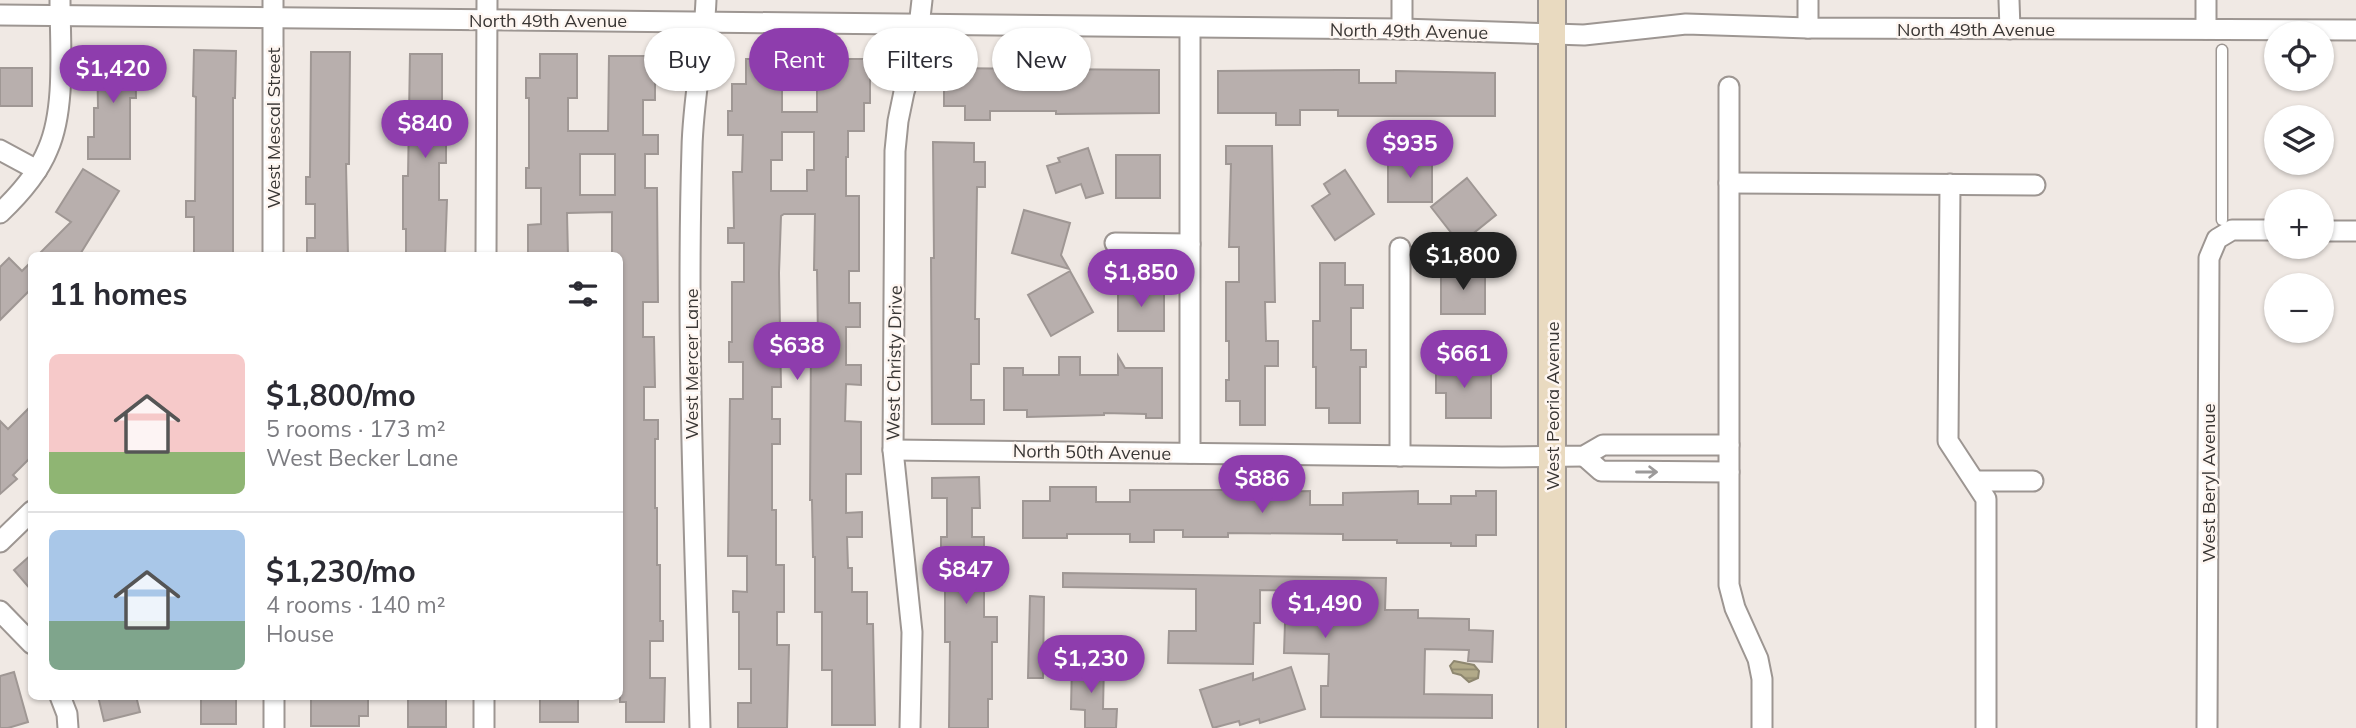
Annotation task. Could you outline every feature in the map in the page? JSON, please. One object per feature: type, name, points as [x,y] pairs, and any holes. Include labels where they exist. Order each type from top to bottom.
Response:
[{"type":"main road","name":"West Peoria Avenue","points":[[1552,0],[1552,728]]},
{"type":"street","name":"West Mercer Lane","points":[[700,728],[692,496],[692,148],[706,0]]},
{"type":"street","name":"West Christy Drive","points":[[910,728],[912,632],[893,450],[895,151],[898,121],[916,53],[922,0]]},
{"type":"street","points":[[1402,0],[1402,29]]},
{"type":"street","points":[[1808,0],[1808,28]]},
{"type":"street","points":[[2010,0],[2010,29]]},
{"type":"street","points":[[2206,0],[2206,29]]},
{"type":"street","name":"North 49th Avenue","points":[[0,15],[61,8],[487,10],[705,22],[1402,29],[1584,35],[1686,24],[1808,28],[2356,30]]},
{"type":"street","points":[[0,214],[17,197],[49,148],[57,114],[60,79],[61,8]]},
{"type":"street","name":"West Mescal Street","points":[[273,8],[273,252]]},
{"type":"street","points":[[486,252],[487,10]]},
{"type":"street","points":[[1190,28],[1190,453]]},
{"type":"street","points":[[1729,87],[1729,585],[1735,608],[1758,659],[1762,679],[1762,728]]},
{"type":"street","points":[[0,150],[37,170]]},
{"type":"street","points":[[1729,183],[2035,185]]},
{"type":"street","points":[[1950,184],[1948,441],[1986,499],[1986,728]]},
{"type":"street","name":"West Beryl Avenue","points":[[2207,728],[2208,258],[2217,239],[2232,230],[2264,230]]},
{"type":"street","points":[[2334,231],[2356,231]]},
{"type":"street","points":[[1115,243],[1190,244]]},
{"type":"street","points":[[1400,248],[1400,456]]},
{"type":"street","points":[[1729,444],[1604,445],[1584,456],[1601,471],[1729,472]]},
{"type":"street","name":"North 50th Avenue","points":[[893,450],[1584,456]]},
{"type":"street","points":[[1975,481],[2033,481]]},
{"type":"street","points":[[0,542],[28,515]]},
{"type":"street","points":[[0,611],[28,639]]},
{"type":"street","points":[[62,700],[67,714],[68,728]]},
{"type":"street","points":[[274,700],[274,728]]},
{"type":"street","points":[[484,700],[484,728]]},
{"type":"lane","points":[[2222,50],[2222,220]]},
{"type":"shaded area","points":[[1454,661],[1474,665],[1479,671],[1478,678],[1469,682],[1461,675],[1453,673],[1450,666]]},
{"type":"building","points":[[97,49],[135,49],[136,98],[130,98],[130,159],[88,159],[88,137],[94,137],[94,108],[98,108]]},
{"type":"building","points":[[194,50],[236,51],[233,98],[233,252],[194,252],[194,217],[186,217],[186,201],[195,201],[196,97],[193,96]]},
{"type":"building","points":[[311,52],[350,52],[349,164],[346,164],[348,252],[307,252],[307,238],[315,238],[315,204],[306,204],[306,177],[310,177]]},
{"type":"building","points":[[410,54],[442,54],[442,114],[446,114],[446,163],[439,163],[439,200],[447,200],[445,252],[406,252],[403,176],[408,176]]},
{"type":"building","points":[[540,54],[577,54],[577,98],[568,98],[568,131],[608,131],[609,56],[644,56],[644,91],[655,91],[655,100],[643,100],[643,135],[658,135],[658,154],[645,154],[645,188],[657,188],[658,302],[643,302],[643,337],[654,337],[655,387],[644,387],[644,420],[658,420],[658,439],[655,439],[655,508],[663,641],[650,641],[650,678],[665,678],[664,722],[626,722],[626,702],[620,702],[623,700],[623,252],[612,252],[612,212],[567,213],[568,252],[528,252],[528,225],[541,224],[541,188],[526,188],[526,168],[529,168],[529,98],[526,98],[526,78],[540,78]],"holes":[[[580,154],[615,154],[615,195],[580,195]]]},
{"type":"building","points":[[746,59],[749,59],[749,91],[782,91],[782,112],[817,112],[817,91],[849,91],[849,59],[863,59],[863,91],[870,91],[870,103],[864,103],[864,131],[848,131],[846,157],[846,196],[859,196],[859,271],[849,271],[849,303],[860,303],[860,327],[846,327],[846,365],[861,365],[861,385],[846,384],[845,421],[861,422],[861,474],[846,474],[846,513],[862,512],[862,537],[847,537],[848,568],[852,568],[852,592],[867,592],[867,624],[873,624],[875,725],[832,725],[832,670],[822,670],[822,612],[815,612],[815,557],[810,500],[811,340],[818,340],[817,270],[814,270],[815,214],[784,214],[781,216],[779,273],[781,387],[772,387],[772,419],[780,419],[780,444],[772,444],[772,510],[776,510],[776,565],[784,565],[784,612],[777,612],[777,645],[789,645],[787,728],[738,728],[738,703],[751,703],[751,669],[739,669],[739,612],[733,612],[733,591],[747,592],[747,556],[728,556],[730,399],[743,399],[743,362],[729,362],[729,342],[732,342],[732,282],[744,282],[744,243],[728,243],[728,228],[734,228],[733,172],[742,172],[743,135],[728,135],[728,111],[732,111],[732,91],[735,91],[735,84],[746,84]],"holes":[[[782,132],[814,132],[814,170],[807,170],[807,191],[771,191],[771,160],[782,160]]]},
{"type":"building","points":[[0,68],[32,68],[32,106],[0,106]]},
{"type":"building","points":[[978,68],[992,68],[992,91],[1091,91],[1091,69],[1159,70],[1159,113],[1056,114],[1056,111],[990,111],[990,120],[965,120],[965,106],[944,106],[944,91],[978,91]]},
{"type":"building","points":[[1359,70],[1359,83],[1396,83],[1396,71],[1495,73],[1495,116],[1338,116],[1338,110],[1300,110],[1300,125],[1276,125],[1276,113],[1218,113],[1218,71]]},
{"type":"building","points":[[933,142],[974,143],[974,162],[985,162],[985,187],[977,187],[975,319],[979,319],[979,364],[971,364],[971,400],[984,400],[984,424],[932,424]]},
{"type":"building","points":[[1226,146],[1272,146],[1275,302],[1265,302],[1266,341],[1278,341],[1278,366],[1265,366],[1265,425],[1240,425],[1240,401],[1226,401],[1229,341],[1226,341],[1226,282],[1239,282],[1239,247],[1229,247],[1231,164],[1226,164]]},
{"type":"building","points":[[1088,148],[1103,193],[1086,198],[1081,184],[1056,193],[1047,166],[1060,162],[1058,158]]},
{"type":"building","points":[[1116,155],[1160,155],[1160,198],[1116,198]]},
{"type":"building","points":[[1388,158],[1432,158],[1432,202],[1388,202]]},
{"type":"building","points":[[83,169],[119,191],[81,252],[41,252],[71,222],[56,212]]},
{"type":"building","points":[[1345,170],[1374,214],[1335,240],[1312,206],[1330,194],[1324,184]]},
{"type":"building","points":[[1467,178],[1496,215],[1460,244],[1431,207]]},
{"type":"building","points":[[1024,210],[1070,223],[1061,255],[1069,269],[1012,253]]},
{"type":"building","points":[[9,258],[22,271],[28,265],[28,292],[0,320],[0,267]]},
{"type":"building","points":[[1320,263],[1345,263],[1345,285],[1363,285],[1363,308],[1351,308],[1351,350],[1366,350],[1366,367],[1360,367],[1360,423],[1329,423],[1329,408],[1316,408],[1313,321],[1320,321]]},
{"type":"building","points":[[1441,270],[1485,270],[1485,314],[1441,314]]},
{"type":"building","points":[[1070,271],[1093,312],[1051,336],[1028,295]]},
{"type":"building","points":[[1118,287],[1164,287],[1164,331],[1118,331]]},
{"type":"building","points":[[1118,356],[1125,368],[1162,368],[1162,418],[1146,418],[1146,414],[1104,413],[1027,417],[1027,410],[1004,410],[1004,368],[1023,368],[1023,375],[1059,375],[1059,357],[1080,357],[1080,375],[1118,375]]},
{"type":"building","points":[[1436,360],[1458,360],[1458,370],[1491,370],[1491,418],[1446,418],[1446,393],[1436,393]]},
{"type":"building","points":[[28,409],[28,460],[13,475],[17,479],[0,494],[0,421],[8,429]]},
{"type":"building","points":[[979,477],[980,508],[972,508],[972,537],[984,537],[984,617],[997,617],[997,642],[992,642],[992,699],[988,699],[988,728],[949,728],[950,642],[945,642],[945,582],[941,582],[941,537],[947,537],[947,498],[932,498],[932,478]]},
{"type":"building","points":[[1050,487],[1096,487],[1096,502],[1130,502],[1130,490],[1228,490],[1228,493],[1310,491],[1310,505],[1343,505],[1343,493],[1418,491],[1418,504],[1451,504],[1451,496],[1476,496],[1476,491],[1496,491],[1496,535],[1476,535],[1476,546],[1397,543],[1397,540],[1343,540],[1343,534],[1228,533],[1228,537],[1183,537],[1183,530],[1154,530],[1154,542],[1130,542],[1130,534],[1067,534],[1067,538],[1023,538],[1023,501],[1050,501]]},
{"type":"building","points":[[28,558],[28,586],[14,570]]},
{"type":"building","points":[[1063,573],[1386,578],[1385,610],[1418,610],[1418,618],[1469,619],[1469,630],[1493,631],[1492,662],[1468,661],[1469,650],[1425,649],[1424,694],[1492,695],[1492,718],[1321,717],[1321,686],[1328,686],[1329,654],[1284,653],[1285,623],[1335,624],[1335,591],[1260,590],[1260,623],[1254,623],[1253,664],[1168,663],[1169,631],[1196,631],[1196,589],[1063,587]]},
{"type":"building","points":[[1030,596],[1044,597],[1043,678],[1028,678]]},
{"type":"building","points":[[1072,662],[1104,663],[1103,709],[1117,709],[1116,728],[1085,728],[1085,710],[1071,709]]},
{"type":"building","points":[[1291,667],[1305,709],[1260,723],[1259,719],[1240,725],[1239,721],[1213,728],[1200,690],[1253,673],[1253,680]]},
{"type":"building","points":[[14,672],[28,722],[0,728],[0,676]]},
{"type":"building","points":[[99,700],[137,700],[140,712],[104,721]]},
{"type":"building","points":[[201,700],[236,700],[236,724],[201,724]]},
{"type":"building","points":[[311,700],[368,700],[368,716],[359,716],[359,726],[311,726]]},
{"type":"building","points":[[408,700],[446,700],[446,727],[408,727]]},
{"type":"building","points":[[540,700],[578,700],[578,722],[540,722]]}]
